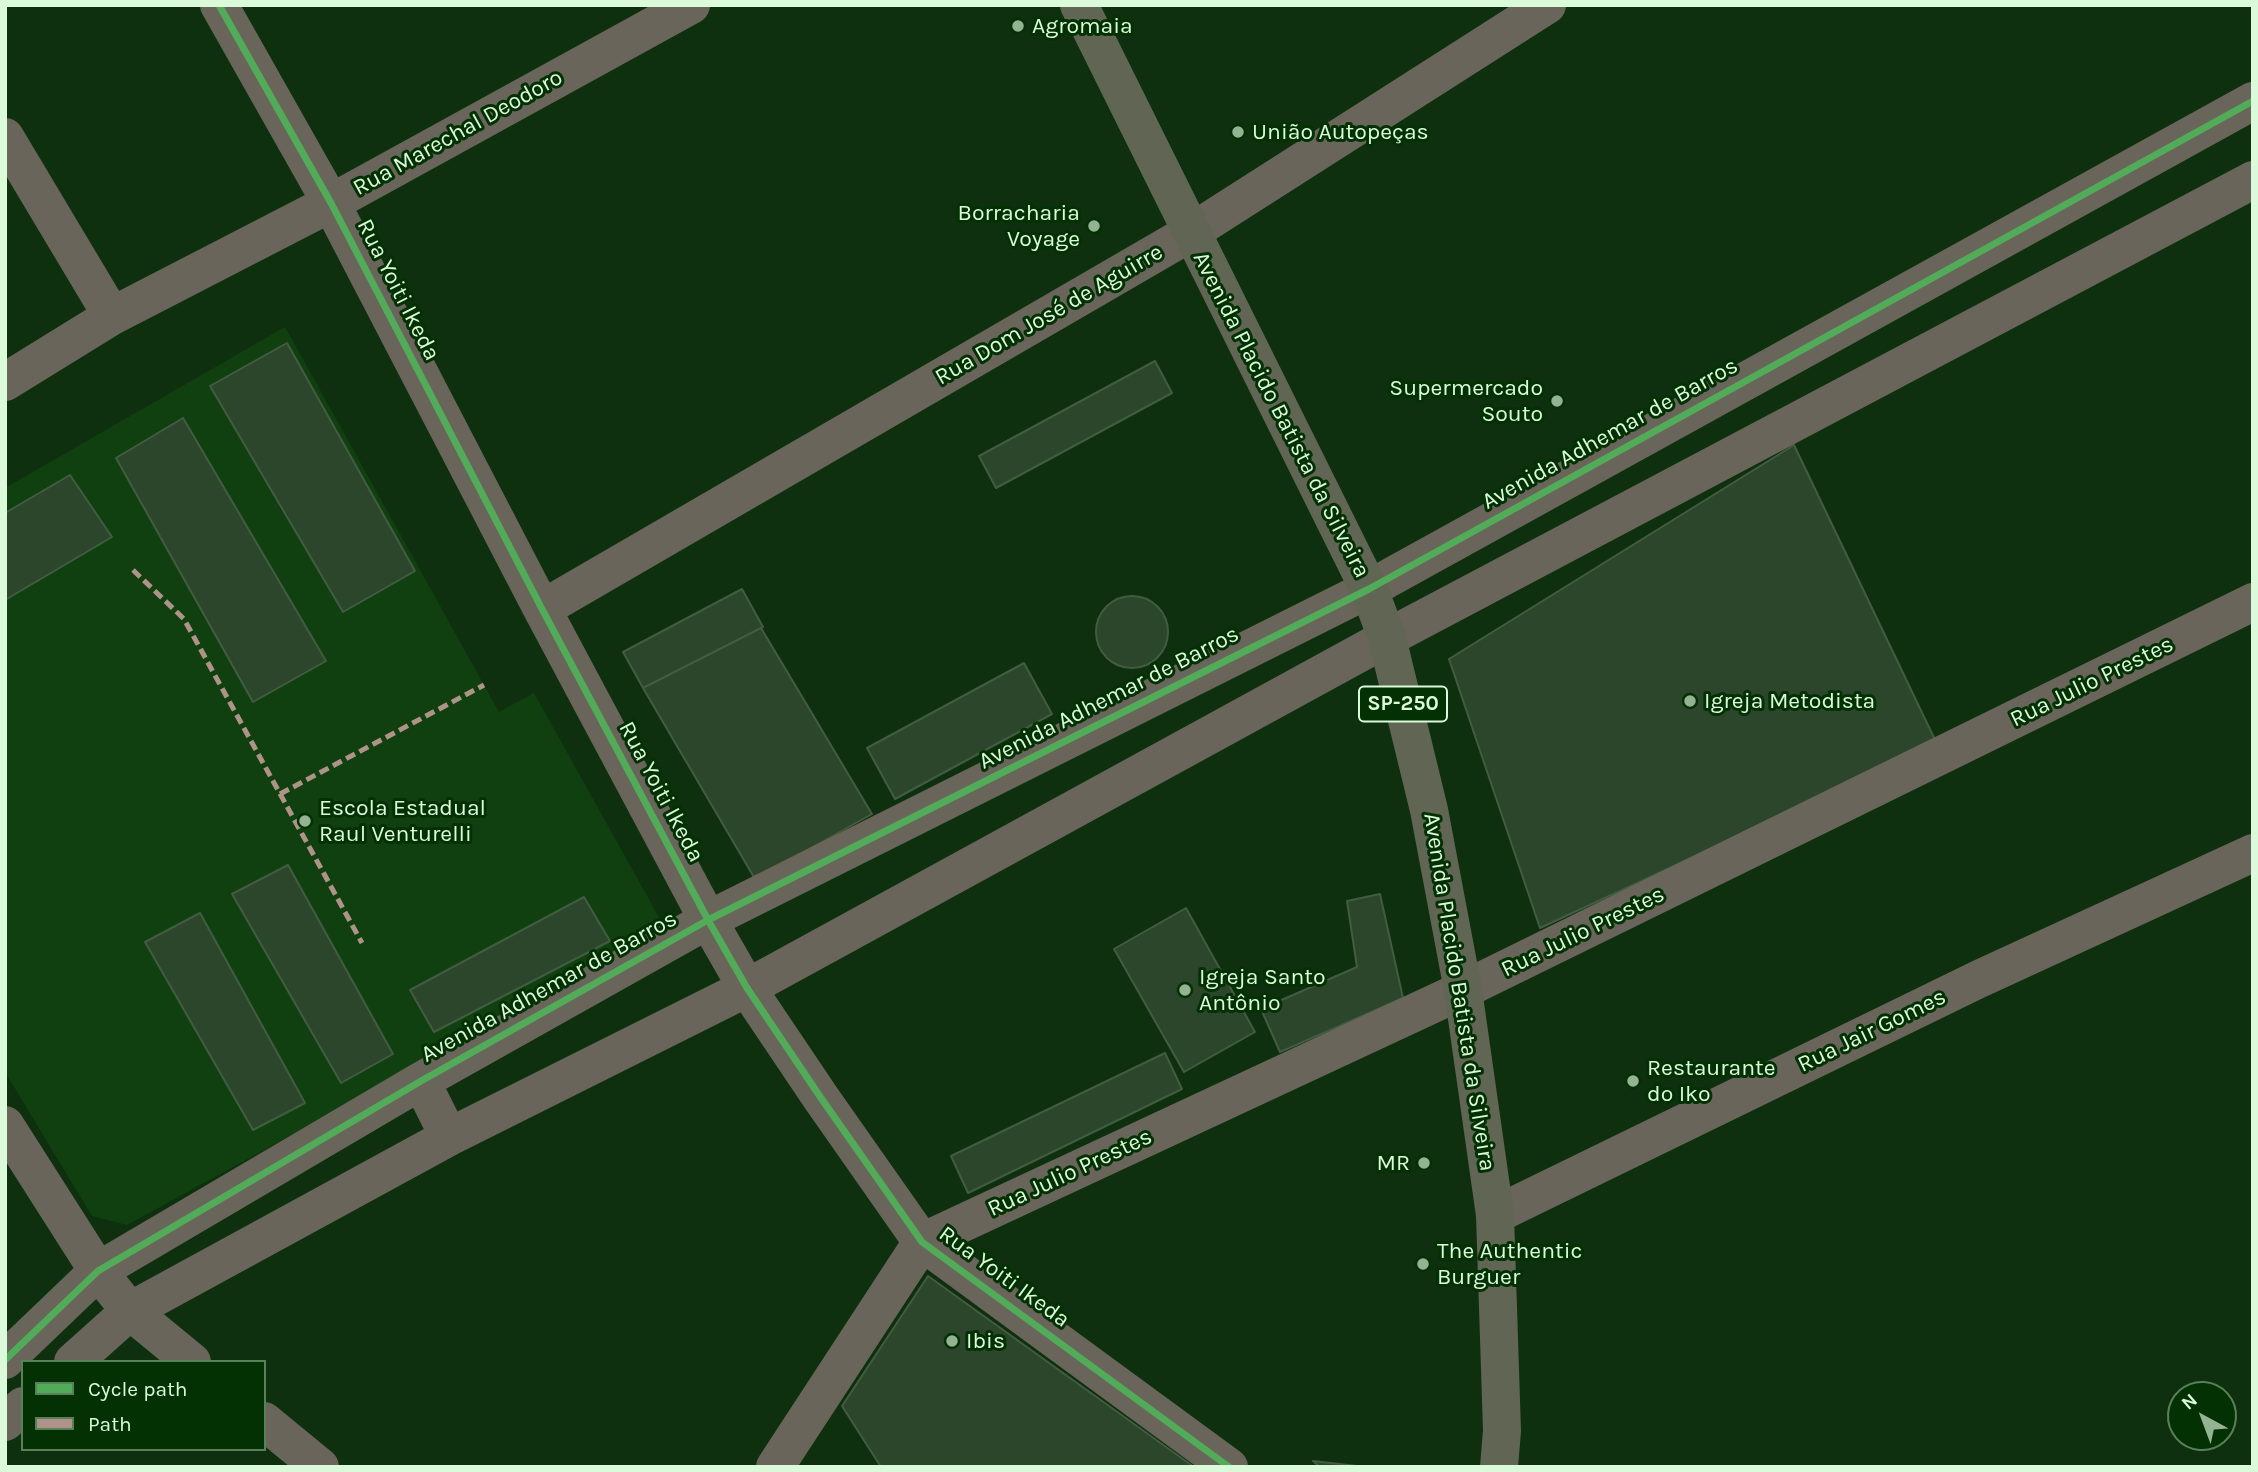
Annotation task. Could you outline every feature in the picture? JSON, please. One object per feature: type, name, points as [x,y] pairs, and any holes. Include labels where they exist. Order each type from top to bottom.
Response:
[{"type":"main road","name":"Avenida Placido Batista da Silveira","points":[[1079,5],[1369,589],[1387,638],[1429,810],[1463,989],[1495,1215],[1502,1431],[1499,1467]]},
{"type":"street","name":"Rua Yoiti Ikeda","points":[[219,5],[331,203],[542,609],[708,920],[747,988],[922,1242],[1229,1467]]},
{"type":"street","name":"Rua Marechal Deodoro","points":[[5,382],[112,316],[331,203],[691,5]]},
{"type":"street","name":"Rua Dom José de Aguirre","points":[[542,609],[1190,233],[1547,5]]},
{"type":"street","name":"Avenida Adhemar de Barros","points":[[5,1360],[98,1271],[421,1081],[708,920],[1369,589],[2253,101]]},
{"type":"street","points":[[5,137],[112,316]]},
{"type":"street","points":[[75,1360],[130,1311],[449,1137],[747,988],[1387,638],[2253,180]]},
{"type":"street","points":[[1889,303],[1915,359]]},
{"type":"street","name":"Rua Julio Prestes","points":[[922,1242],[1463,989],[2253,603]]},
{"type":"street","name":"Rua Jair Gomes","points":[[1495,1215],[1979,979],[2253,853]]},
{"type":"street","points":[[421,1081],[449,1137]]},
{"type":"street","points":[[5,1125],[98,1271],[130,1311],[190,1360]]},
{"type":"street","points":[[775,1467],[922,1242]]},
{"type":"street","points":[[5,1422],[21,1408]]},
{"type":"street","points":[[266,1423],[320,1467]]},
{"type":"shaded area","name":"Escola Estadual Raul Venturelli","points":[[285,327],[499,712],[534,693],[666,930],[127,1225],[92,1216],[5,1072],[5,488]]},
{"type":"building","points":[[287,343],[415,571],[343,612],[210,386]]},
{"type":"building","points":[[1155,361],[1172,393],[996,488],[979,456]]},
{"type":"building","points":[[183,418],[326,661],[253,702],[116,458]]},
{"type":"building","name":"Igreja Metodista","points":[[1794,445],[1937,744],[1540,928],[1449,659]]},
{"type":"building","points":[[70,475],[112,537],[5,600],[5,513]]},
{"type":"building","points":[[742,589],[763,627],[643,688],[623,652]]},
{"type":"building","points":[[1139,596],[1158,606],[1166,618],[1166,646],[1158,658],[1146,666],[1125,668],[1106,658],[1098,646],[1096,625],[1106,606],[1118,598]]},
{"type":"building","points":[[761,628],[872,814],[755,879],[643,688]]},
{"type":"building","points":[[1024,663],[1052,714],[895,799],[867,748]]},
{"type":"building","points":[[288,865],[393,1054],[341,1083],[232,894]]},
{"type":"building","points":[[1380,894],[1403,998],[1280,1052],[1261,1009],[1357,967],[1347,901]]},
{"type":"building","points":[[584,897],[610,941],[434,1032],[410,990]]},
{"type":"building","name":"Igreja Santo Antônio","points":[[1186,908],[1255,1032],[1184,1072],[1114,949]]},
{"type":"building","points":[[200,913],[305,1103],[253,1130],[145,942]]},
{"type":"building","points":[[1165,1053],[1182,1089],[968,1193],[951,1156]]},
{"type":"building","name":"Ibis","points":[[928,1276],[1194,1467],[881,1467],[842,1406]]},
{"type":"building","points":[[1313,1461],[1366,1467],[1320,1467]]},
{"type":"marked path","points":[[133,570],[184,619],[362,943]]},
{"type":"marked path","points":[[280,794],[484,685]]},
{"type":"cycle path","points":[[219,5],[331,203],[542,609],[708,920],[747,988],[821,1098],[922,1242],[1229,1467]]},
{"type":"cycle path","points":[[5,1360],[98,1271],[421,1081],[708,920],[1369,589],[2253,101]]},
{"type":"place","name":"Agromaia","points":[[1018,26]]},
{"type":"place","name":"União Autopeças","points":[[1238,132]]},
{"type":"place","name":"Borracharia Voyage","points":[[1094,226]]},
{"type":"place","name":"Supermercado Souto","points":[[1557,401]]},
{"type":"place","name":"Igreja Metodista","points":[[1690,701]]},
{"type":"place","name":"Escola Estadual Raul Venturelli","points":[[305,821]]},
{"type":"place","name":"Igreja Santo Antônio","points":[[1185,990]]},
{"type":"place","name":"Restaurante do Iko","points":[[1633,1081]]},
{"type":"place","name":"MR","points":[[1424,1163]]},
{"type":"place","name":"The Authentic Burguer","points":[[1423,1264]]},
{"type":"place","name":"Ibis","points":[[952,1341]]}]
